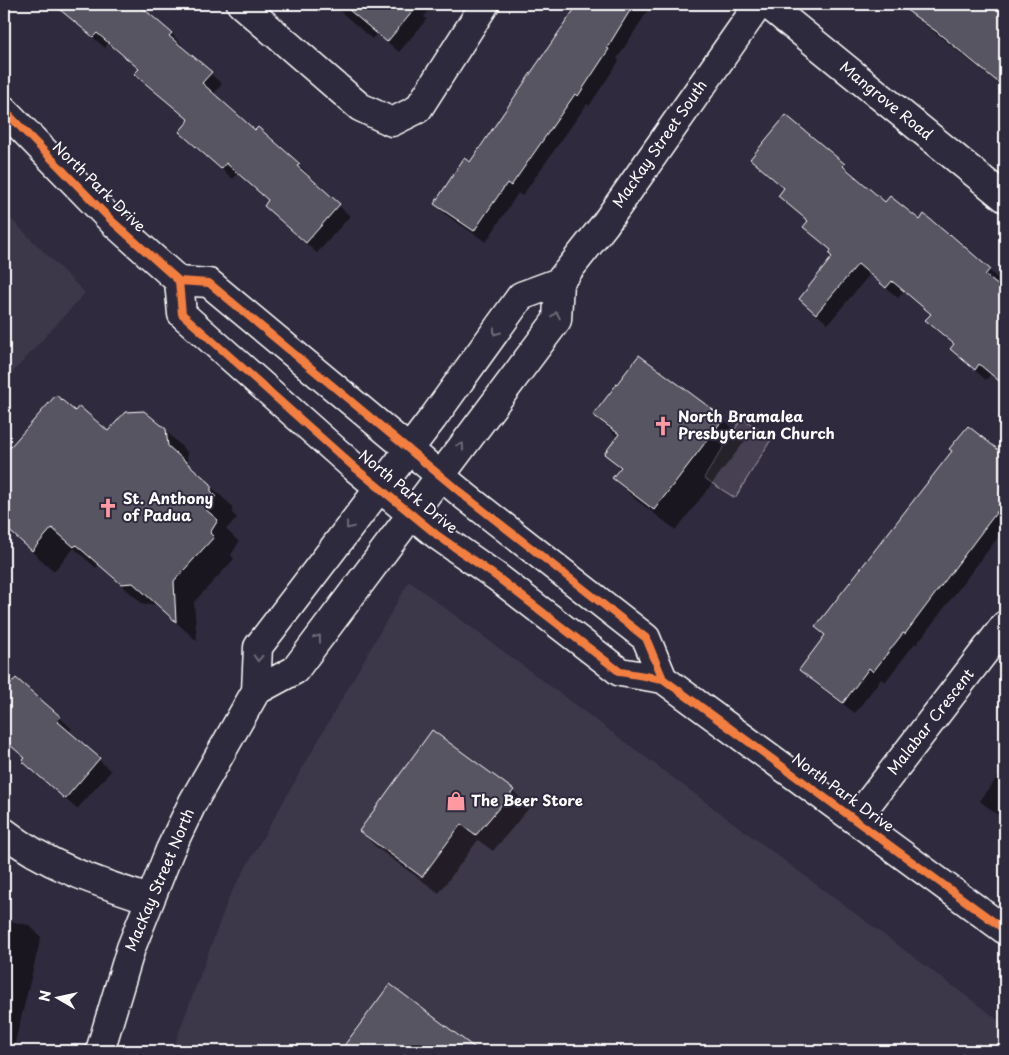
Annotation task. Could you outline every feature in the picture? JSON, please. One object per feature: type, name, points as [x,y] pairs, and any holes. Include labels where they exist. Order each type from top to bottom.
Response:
[{"type":"street","points":[[240,4],[360,107],[392,122],[418,109],[485,4]]},
{"type":"street","name":"MacKay Street South","points":[[559,282],[605,224],[758,4]]},
{"type":"street","name":"Mangrove Road","points":[[767,4],[1005,198]]},
{"type":"street","name":"North Park Drive","points":[[4,110],[113,222],[179,281],[182,314],[208,339],[379,487],[620,672],[663,679],[1005,930]]},
{"type":"street","points":[[179,281],[209,283],[440,476],[646,638],[663,679]]},
{"type":"street","points":[[256,691],[295,670],[557,320],[559,282],[521,296],[379,487]]},
{"type":"street","name":"MacKay Street North","points":[[100,1051],[115,996],[149,899],[193,802],[256,691],[258,647],[379,487]]},
{"type":"street","name":"Malabar Crescent","points":[[856,819],[1005,625]]},
{"type":"street","points":[[4,832],[50,862],[94,881],[149,899]]},
{"type":"shaded area","points":[[4,212],[85,293],[4,382]]},
{"type":"shaded area","points":[[742,418],[772,438],[735,498],[704,478]]},
{"type":"shaded area","points":[[409,581],[1005,1025],[1005,1051],[172,1051],[229,897]]},
{"type":"building","points":[[53,4],[138,4],[172,33],[169,36],[212,72],[202,83],[255,130],[258,127],[300,164],[297,166],[340,204],[306,243],[264,206],[268,200],[226,163],[221,169],[179,132],[189,120],[134,74],[139,69],[97,33],[93,37]]},
{"type":"building","points":[[342,4],[419,4],[387,42]]},
{"type":"building","points":[[578,4],[634,4],[607,48],[609,49],[578,96],[575,94],[511,186],[507,183],[474,231],[434,204],[464,158],[470,162]]},
{"type":"building","points":[[898,4],[1005,4],[1005,88],[937,32]]},
{"type":"building","points":[[786,115],[845,164],[843,166],[885,202],[890,196],[920,220],[924,214],[990,269],[985,275],[1005,291],[1005,386],[979,364],[975,370],[950,349],[954,344],[925,320],[931,314],[892,281],[886,288],[858,264],[816,314],[799,299],[832,257],[829,254],[831,250],[803,227],[808,221],[778,196],[784,188],[750,159]]},
{"type":"building","name":"North Bramalea Presbyterian Church","points":[[639,355],[724,418],[654,510],[612,478],[621,467],[604,454],[619,434],[593,415]]},
{"type":"building","name":"St. Anthony of Padua","points":[[56,395],[75,411],[79,406],[108,431],[125,412],[144,411],[166,429],[168,446],[211,484],[211,491],[216,496],[204,508],[218,520],[210,533],[214,537],[174,581],[176,622],[133,583],[121,584],[76,545],[74,547],[52,528],[32,551],[4,526],[4,454]]},
{"type":"building","points":[[968,426],[1005,455],[1005,501],[905,634],[903,633],[873,672],[869,668],[843,703],[799,670],[825,635],[815,627],[952,451],[949,449]]},
{"type":"building","points":[[16,678],[61,717],[57,721],[100,758],[65,799],[22,761],[25,758],[4,740],[4,691]]},
{"type":"building","points":[[432,730],[514,790],[476,835],[461,824],[422,877],[359,831]]},
{"type":"building","points":[[390,984],[479,1051],[340,1051]]},
{"type":"cycle path","points":[[4,110],[113,222],[179,281],[209,283],[466,497],[646,638],[663,679]]},
{"type":"cycle path","points":[[179,281],[182,314],[354,467],[437,535],[497,577],[620,672],[663,679],[1005,930]]},
{"type":"place","name":"North Bramalea Presbyterian Church","points":[[663,426]]},
{"type":"place","name":"St. Anthony of Padua","points":[[108,508]]},
{"type":"place","name":"The Beer Store","points":[[456,801]]}]
